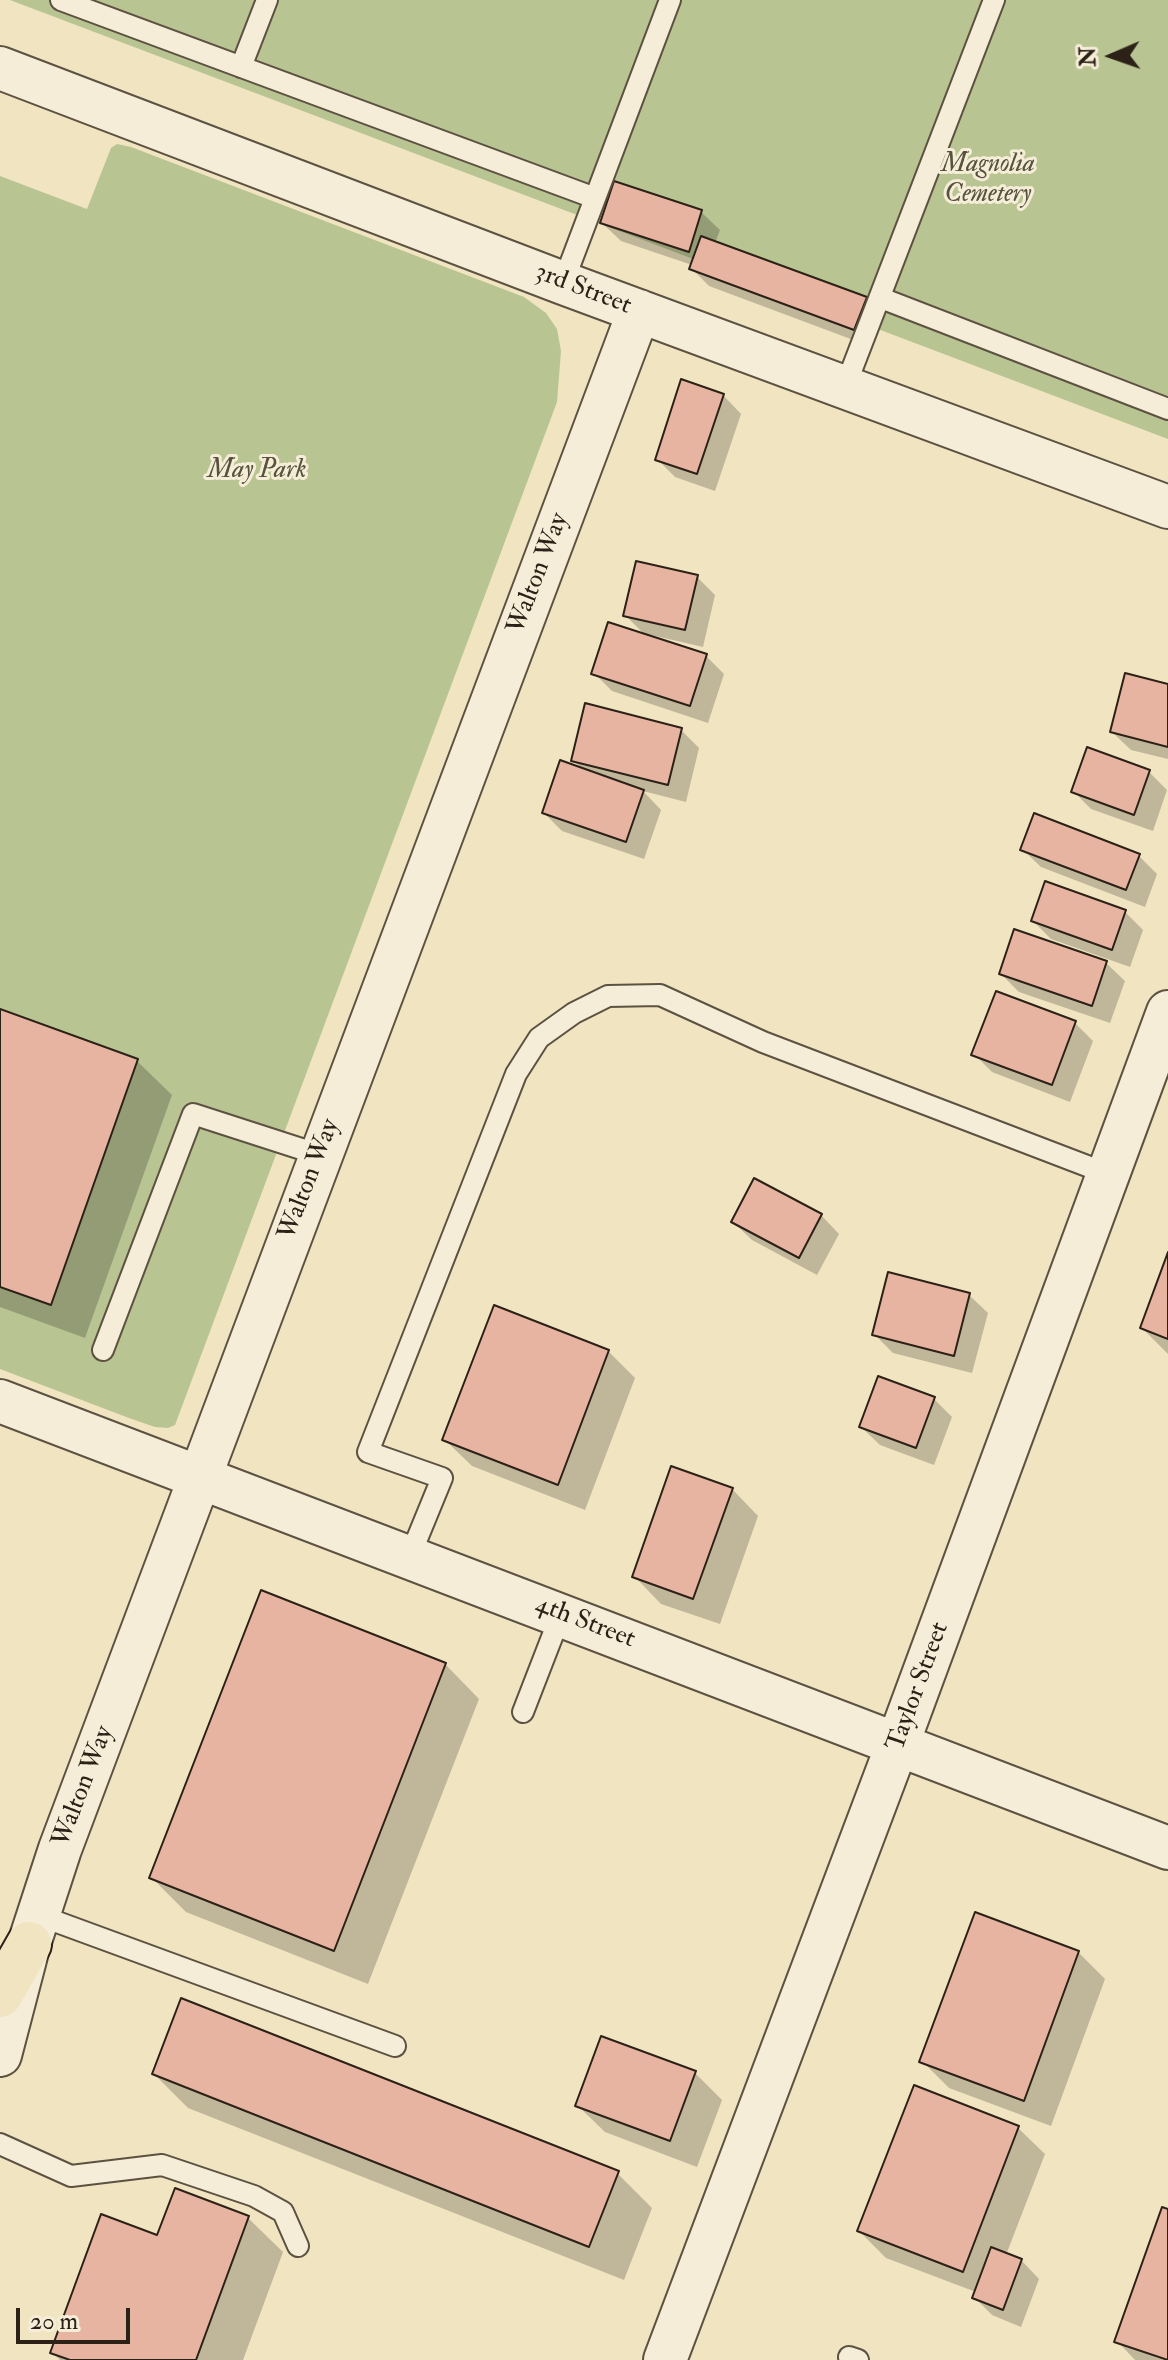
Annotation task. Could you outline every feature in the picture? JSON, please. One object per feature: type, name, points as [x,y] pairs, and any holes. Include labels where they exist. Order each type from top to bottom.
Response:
[{"type":"highway","points":[[0,1995],[34,1929]]},
{"type":"street","name":"3rd Street","points":[[0,68],[563,283],[1168,507]]},
{"type":"street","name":"Walton Way","points":[[0,2055],[34,1929],[60,1849],[639,311]]},
{"type":"street","name":"Taylor Street","points":[[665,2360],[898,1743],[1168,1012]]},
{"type":"street","name":"4th Street","points":[[0,1401],[1168,1848]]},
{"type":"lane","points":[[61,0],[595,198]]},
{"type":"lane","points":[[241,67],[267,0]]},
{"type":"lane","points":[[563,283],[670,0]]},
{"type":"lane","points":[[845,387],[994,0]]},
{"type":"lane","points":[[881,298],[1166,404]]},
{"type":"lane","points":[[410,1556],[442,1478],[368,1452],[516,1074],[539,1038],[574,1013],[608,996],[660,995],[763,1042],[1108,1174]]},
{"type":"lane","points":[[103,1350],[193,1114],[320,1155]]},
{"type":"lane","points":[[523,1712],[561,1614]]},
{"type":"lane","points":[[34,1929],[395,2046]]},
{"type":"lane","points":[[0,2144],[71,2176],[162,2165],[254,2196],[283,2212],[298,2246]]},
{"type":"green space","name":"Magnolia Cemetery","points":[[10,0],[1168,0],[1168,439]]},
{"type":"green space","name":"May Park","points":[[117,144],[524,297],[546,313],[557,329],[561,351],[557,402],[175,1425],[168,1428],[129,1418],[0,1369],[0,176],[87,209],[111,148]]},
{"type":"building","points":[[614,181],[702,210],[689,252],[600,223]]},
{"type":"building","points":[[701,236],[867,297],[854,330],[689,269]]},
{"type":"building","points":[[681,379],[724,394],[697,474],[655,460]]},
{"type":"building","points":[[636,561],[698,575],[685,630],[623,616]]},
{"type":"building","points":[[608,622],[707,654],[690,706],[591,674]]},
{"type":"building","points":[[1125,673],[1168,684],[1168,747],[1110,732]]},
{"type":"building","points":[[585,703],[682,728],[668,785],[571,761]]},
{"type":"building","points":[[1087,747],[1150,770],[1134,815],[1071,792]]},
{"type":"building","points":[[560,760],[644,790],[626,842],[542,813]]},
{"type":"building","points":[[1034,813],[1140,854],[1126,890],[1020,850]]},
{"type":"building","points":[[1045,881],[1126,910],[1112,950],[1031,921]]},
{"type":"building","points":[[1014,929],[1107,961],[1092,1006],[999,974]]},
{"type":"building","points":[[996,991],[1076,1021],[1052,1085],[971,1055]]},
{"type":"building","points":[[0,1009],[138,1059],[51,1305],[0,1287]]},
{"type":"building","points":[[754,1178],[822,1214],[799,1258],[731,1222]]},
{"type":"building","points":[[1168,1252],[1168,1339],[1140,1328]]},
{"type":"building","points":[[888,1272],[970,1293],[954,1356],[872,1335]]},
{"type":"building","points":[[494,1305],[609,1350],[558,1485],[442,1440]]},
{"type":"building","points":[[878,1376],[935,1397],[916,1448],[859,1427]]},
{"type":"building","points":[[671,1466],[733,1488],[693,1599],[632,1577]]},
{"type":"building","points":[[261,1590],[446,1663],[334,1951],[149,1878]]},
{"type":"building","points":[[975,1912],[1079,1951],[1024,2101],[919,2062]]},
{"type":"building","points":[[181,1998],[619,2171],[589,2247],[152,2074]]},
{"type":"building","points":[[601,2036],[696,2071],[670,2141],[575,2106]]},
{"type":"building","points":[[914,2085],[1019,2126],[963,2272],[857,2231]]},
{"type":"building","points":[[175,2188],[249,2216],[196,2360],[70,2360],[50,2353],[101,2214],[157,2235]]},
{"type":"building","points":[[1162,2207],[1168,2209],[1168,2360],[1114,2342]]},
{"type":"building","points":[[991,2247],[1022,2259],[1003,2310],[972,2298]]}]
